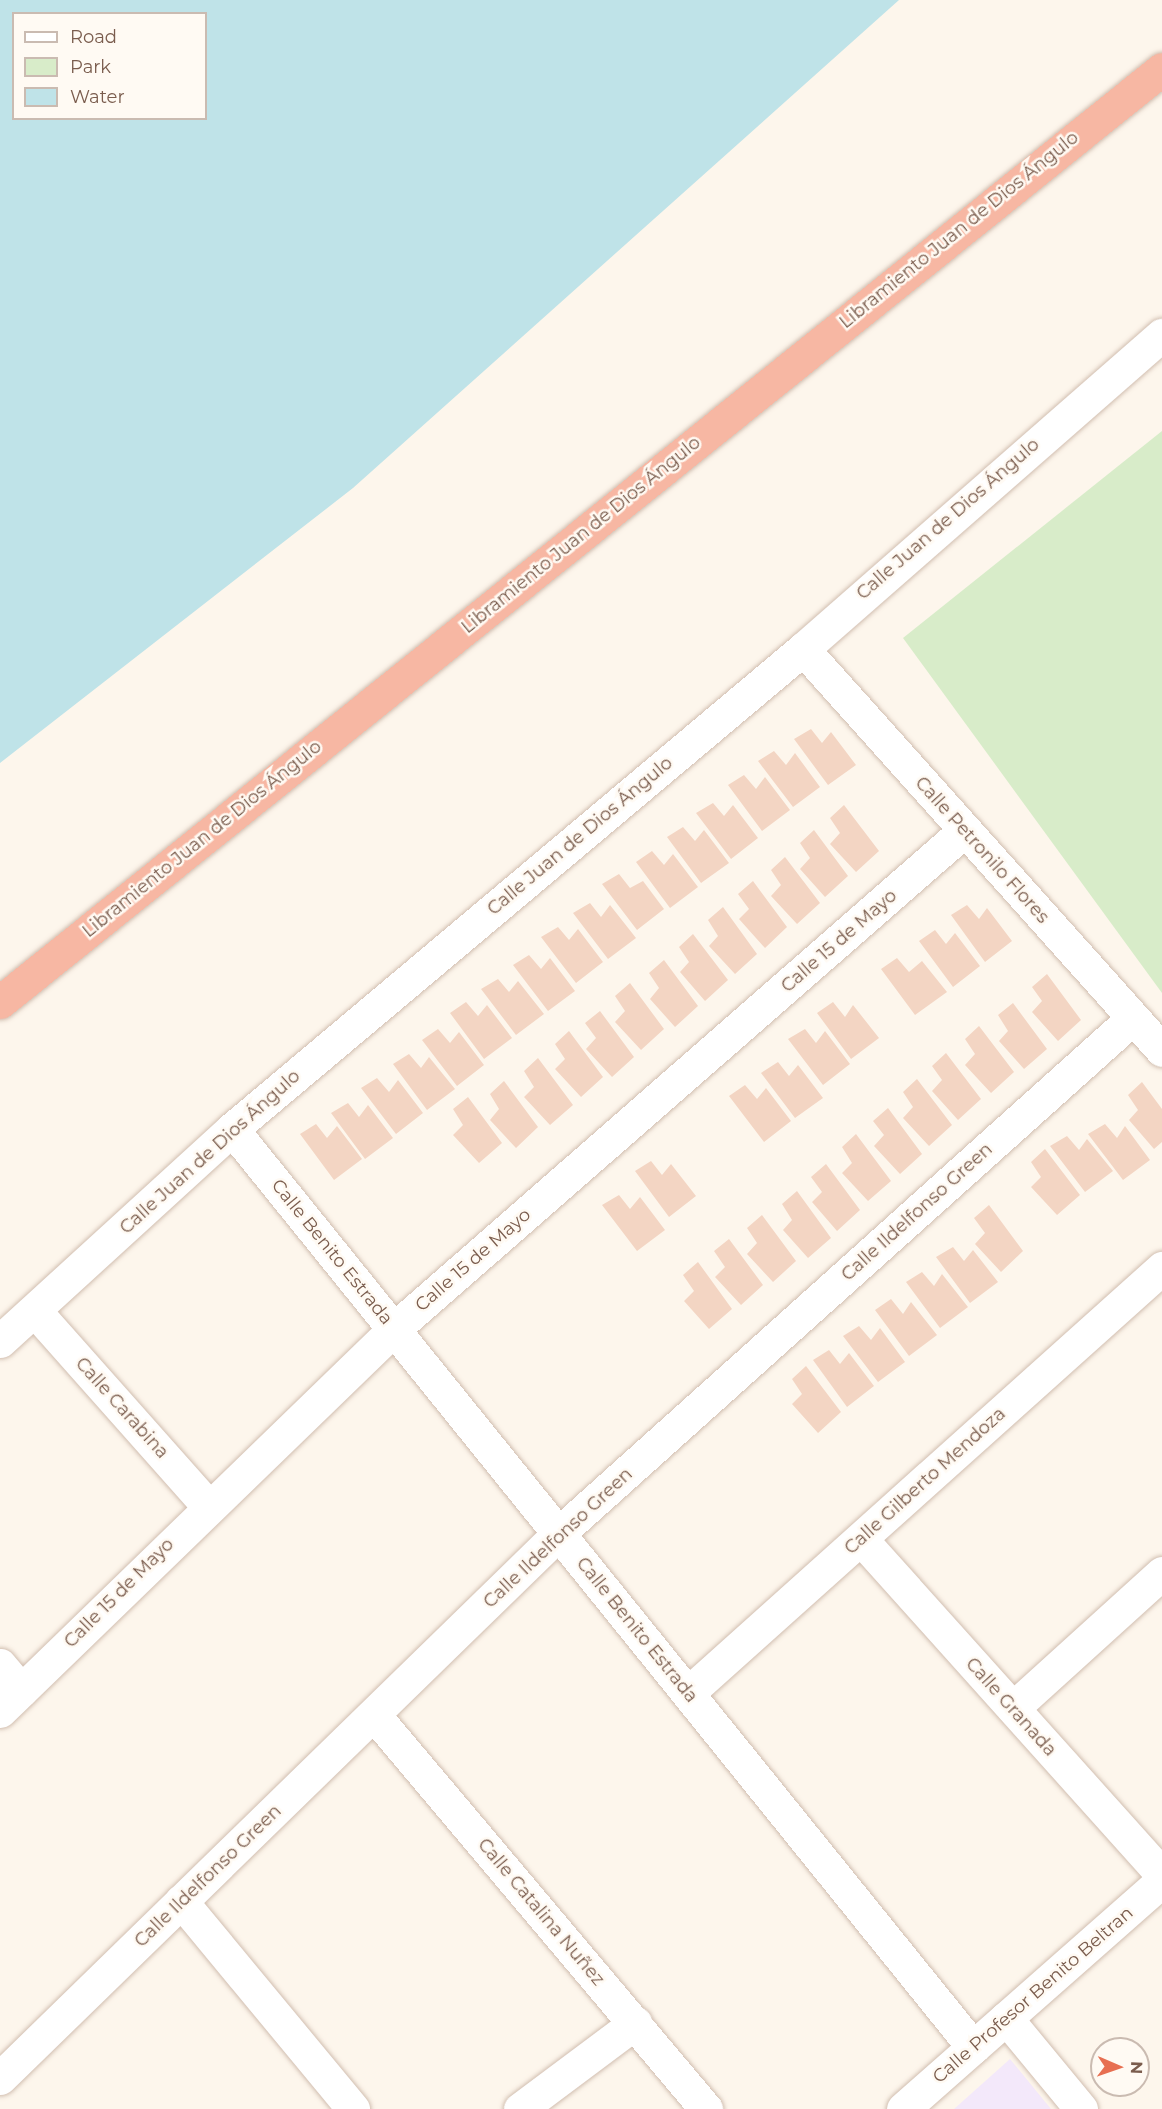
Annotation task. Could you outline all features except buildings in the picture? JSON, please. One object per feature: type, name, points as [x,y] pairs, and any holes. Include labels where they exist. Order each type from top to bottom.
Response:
[{"type":"highway","name":"Libramiento Juan de Dios Ángulo","points":[[0,1002],[1162,69]]},
{"type":"street","name":"Calle Juan de Dios Ángulo","points":[[0,1341],[232,1129],[802,649],[1162,335]]},
{"type":"street","name":"Calle Petronilo Flores","points":[[802,649],[1162,1050]]},
{"type":"street","name":"Calle 15 de Mayo","points":[[11,1700],[208,1506],[394,1329],[965,830]]},
{"type":"street","name":"Calle Ildelfonso Green","points":[[0,2078],[375,1716],[559,1533],[1133,1018]]},
{"type":"street","name":"Calle Benito Estrada","points":[[232,1129],[973,2047]]},
{"type":"street","name":"Calle Gilberto Mendoza","points":[[688,1694],[1162,1268]]},
{"type":"street","name":"Calle Carabina","points":[[35,1311],[208,1506]]},
{"type":"street","name":"Calle Granada","points":[[861,1539],[1162,1875]]},
{"type":"street","points":[[1013,1708],[1162,1573]]},
{"type":"street","points":[[0,1665],[11,1700]]},
{"type":"street","name":"Calle Catalina Nuñez","points":[[375,1716],[706,2109]]},
{"type":"street","name":"Calle Profesor Benito Beltran","points":[[903,2109],[1162,1881]]},
{"type":"street","points":[[181,1901],[353,2109]]},
{"type":"street","points":[[1006,2018],[1081,2109]]},
{"type":"street","points":[[520,2109],[635,2022]]},
{"type":"shaded area","points":[[1010,2059],[1051,2109],[954,2109]]},
{"type":"green space","points":[[1162,431],[1162,993],[903,638]]},
{"type":"water","points":[[0,0],[899,0],[353,488],[0,763]]}]
